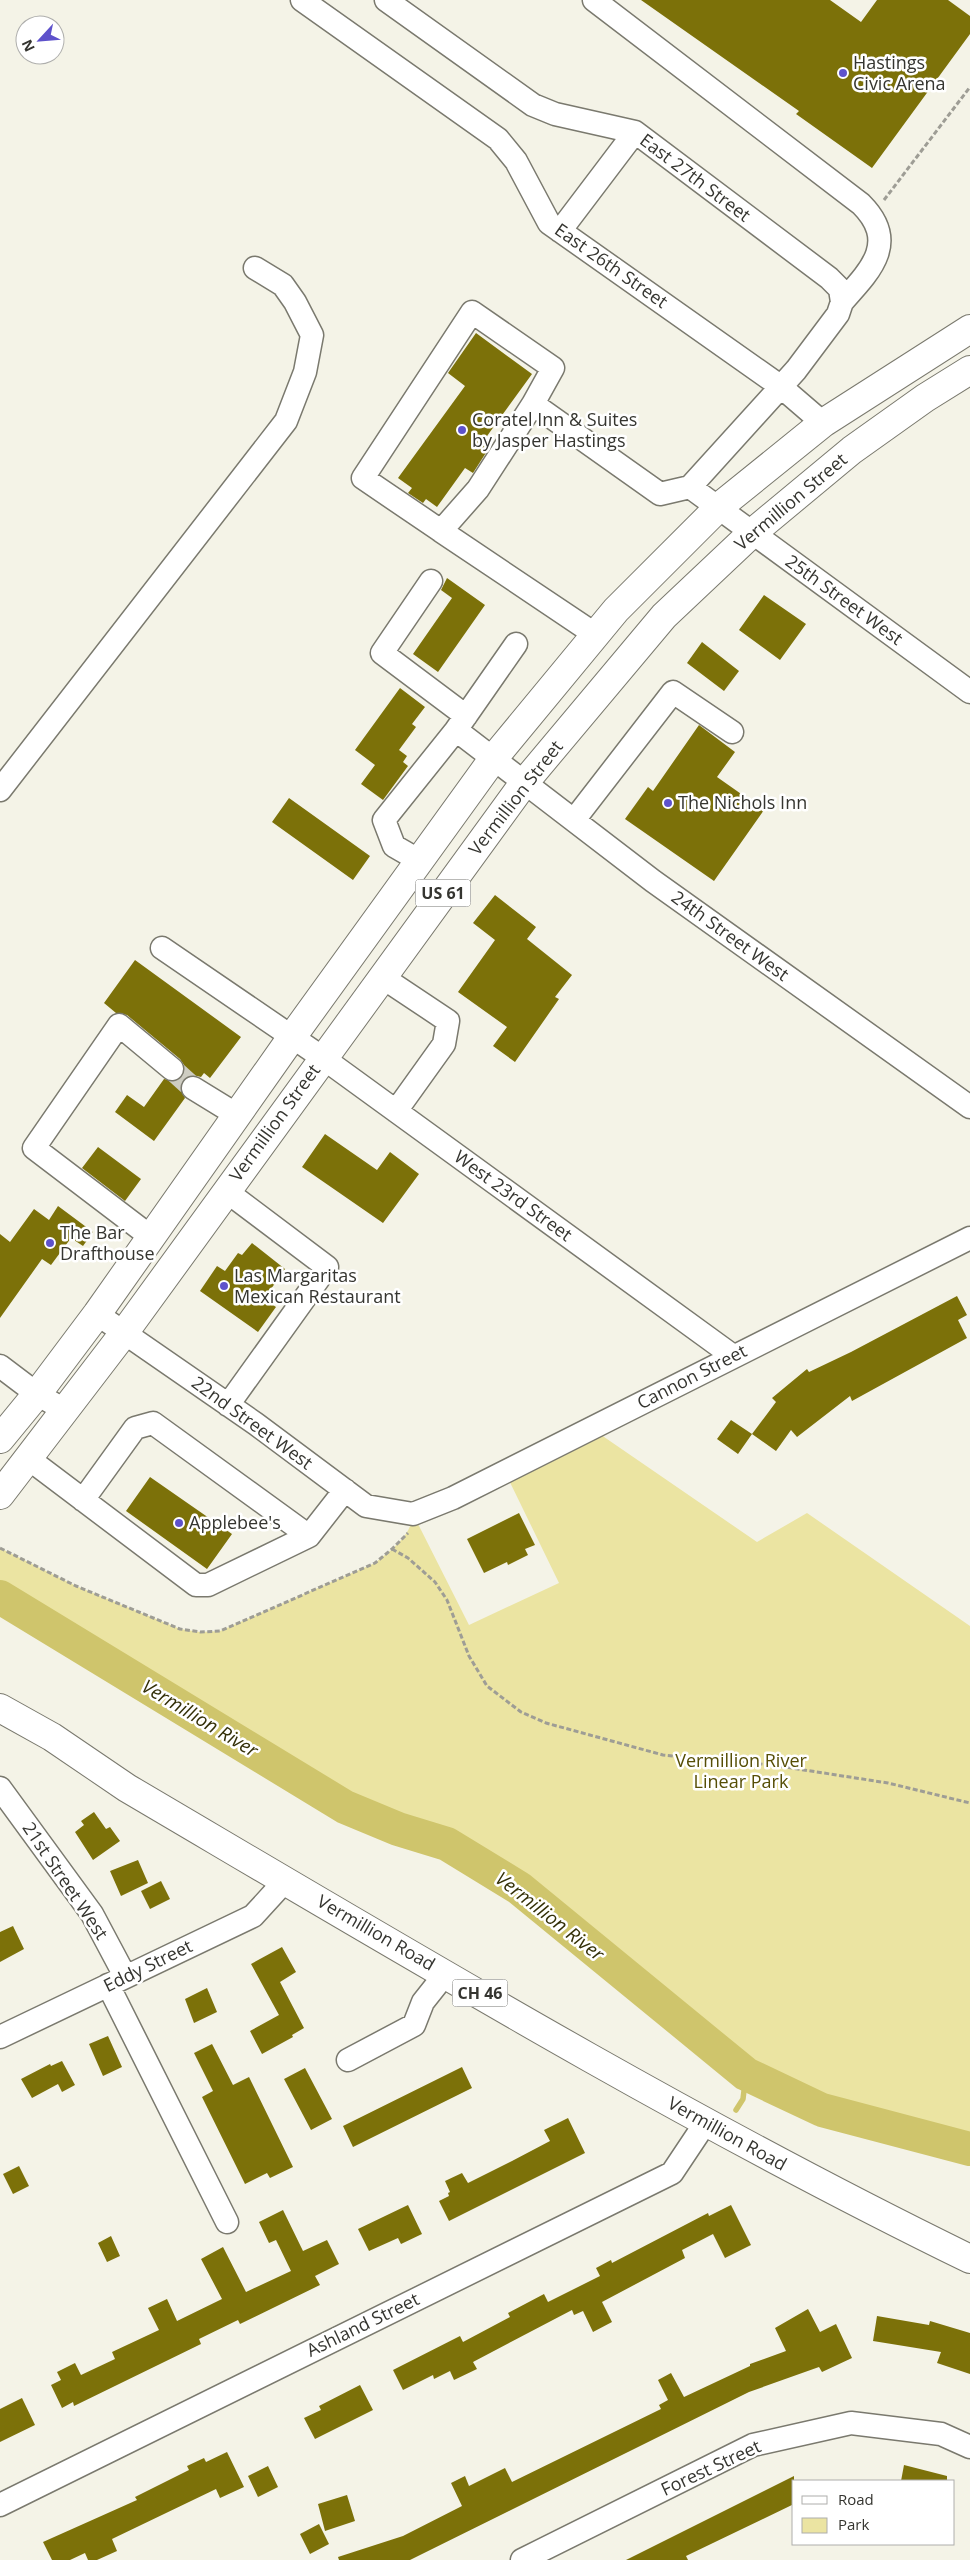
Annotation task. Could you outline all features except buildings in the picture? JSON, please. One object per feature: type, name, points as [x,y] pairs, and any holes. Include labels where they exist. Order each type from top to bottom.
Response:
[{"type":"main road","name":"Vermillion Street","points":[[0,1439],[37,1394],[97,1314],[292,1037],[493,760],[616,610],[719,507],[823,423],[970,329]]},
{"type":"main road","name":"Vermillion Street","points":[[0,1495],[124,1333],[524,783],[664,616],[752,534],[852,450],[925,398],[970,370]]},
{"type":"main road","name":"Vermillion Road","points":[[0,1708],[52,1738],[127,1788],[285,1881],[706,2122],[820,2185],[970,2259]]},
{"type":"street","name":"East 26th Street","points":[[302,0],[498,139],[516,161],[549,223],[780,386],[823,423]]},
{"type":"street","name":"East 27th Street","points":[[386,0],[533,105],[555,114],[635,132],[829,278],[840,289],[842,302]]},
{"type":"street","points":[[533,404],[660,494],[690,487],[796,370],[838,314],[842,302],[858,284],[879,254],[881,242],[879,228],[872,215],[861,204],[594,0]]},
{"type":"street","points":[[560,231],[635,132]]},
{"type":"street","points":[[0,790],[286,421],[305,372],[312,335],[295,302],[283,285],[255,268]]},
{"type":"street","points":[[441,532],[478,489],[533,404],[553,368],[472,312],[363,478],[441,532],[596,635]]},
{"type":"street","name":"25th Street West","points":[[690,487],[970,692]]},
{"type":"street","name":"24th Street West","points":[[431,581],[382,654],[461,723],[493,760],[661,887],[970,1107]]},
{"type":"street","points":[[420,860],[394,846],[384,820],[461,723],[516,644]]},
{"type":"street","points":[[574,820],[673,692],[732,732]]},
{"type":"street","name":"West 23rd Street","points":[[162,948],[323,1058],[732,1356]]},
{"type":"street","points":[[382,977],[448,1021],[444,1044],[396,1111]]},
{"type":"street","points":[[151,1237],[34,1148],[119,1025],[172,1069]]},
{"type":"street","points":[[193,1088],[237,1115]]},
{"type":"street","points":[[226,1191],[328,1267],[228,1405]]},
{"type":"street","name":"Cannon Street","points":[[414,1514],[453,1498],[732,1356],[970,1238]]},
{"type":"street","name":"22nd Street West","points":[[97,1314],[228,1405],[366,1506],[414,1514]]},
{"type":"street","points":[[0,1366],[37,1394],[66,1411]]},
{"type":"street","points":[[83,1500],[135,1428],[153,1423],[309,1536]]},
{"type":"street","points":[[29,1459],[196,1585],[208,1585],[309,1536],[345,1490]]},
{"type":"street","name":"21st Street West","points":[[0,1788],[92,1914],[117,1980],[227,2222]]},
{"type":"street","name":"Eddy Street","points":[[0,2038],[253,1916],[285,1881]]},
{"type":"street","points":[[348,2060],[414,2025],[423,2002],[446,1973]]},
{"type":"street","name":"Ashland Street","points":[[0,2505],[672,2173],[706,2122]]},
{"type":"street","name":"Forest Street","points":[[522,2560],[753,2445],[851,2423],[941,2434],[970,2447]]},
{"type":"path","points":[[872,215],[970,87]]},
{"type":"path","points":[[0,1548],[76,1586],[180,1629],[200,1632],[220,1631],[349,1576],[375,1563],[392,1549],[408,1558],[435,1582],[447,1600],[469,1656],[487,1686],[521,1712],[546,1723],[663,1755],[772,1766],[888,1783],[970,1803]]},
{"type":"green space","name":"Vermillion River Linear Park","points":[[591,1428],[757,1542],[807,1513],[970,1626],[970,2149],[822,2110],[746,2074],[519,1888],[447,1844],[398,1829],[345,1807],[0,1597],[0,1548],[76,1586],[180,1629],[200,1632],[220,1631],[375,1563],[405,1536],[413,1514],[469,1625],[559,1583],[505,1472]]},
{"type":"waterway","name":"Vermillion River","points":[[0,1597],[345,1807],[398,1829],[447,1844],[519,1888],[746,2074],[822,2110],[970,2149]]},
{"type":"waterway","points":[[736,2110],[743,2099],[746,2074]]},
{"type":"tunnel","points":[[172,1069],[193,1088]]},
{"type":"place","name":"Hastings Civic Arena","points":[[843,73]]},
{"type":"place","name":"Coratel Inn & Suites by Jasper Hastings","points":[[462,430]]},
{"type":"place","name":"The Nichols Inn","points":[[668,803]]},
{"type":"place","name":"The Bar Drafthouse","points":[[50,1243]]},
{"type":"place","name":"Las Margaritas Mexican Restaurant","points":[[224,1286]]},
{"type":"place","name":"Applebee's","points":[[179,1523]]}]
